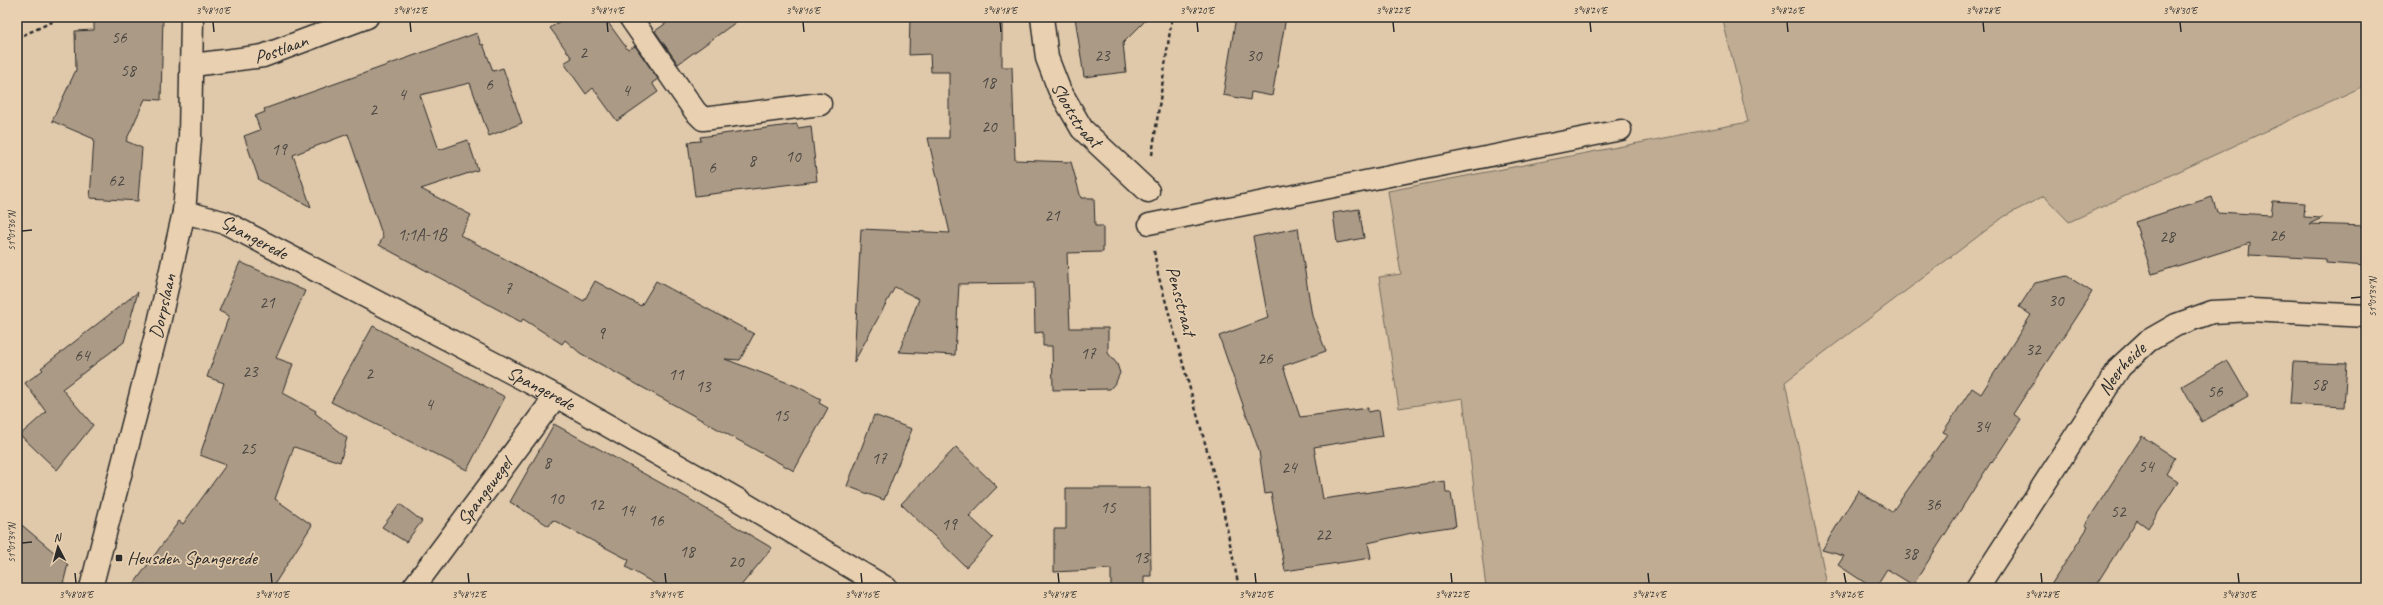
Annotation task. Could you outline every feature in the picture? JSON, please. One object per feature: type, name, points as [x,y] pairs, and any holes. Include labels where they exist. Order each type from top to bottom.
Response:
[{"type":"street","name":"Dorpslaan","points":[[91,588],[160,323],[184,212],[192,65],[192,17]]},
{"type":"street","name":"Postlaan","points":[[192,65],[263,56],[366,17]]},
{"type":"street","points":[[630,17],[695,111],[703,119],[820,104]]},
{"type":"street","name":"Slootstraat","points":[[1042,17],[1047,58],[1059,89],[1082,129],[1148,191]]},
{"type":"street","name":"Spangerede","points":[[184,212],[226,223],[556,396],[735,498],[886,588]]},
{"type":"street","name":"Neerheide","points":[[1977,588],[2116,374],[2148,341],[2176,325],[2212,312],[2252,310],[2366,316]]},
{"type":"street","name":"Spangewegel","points":[[413,588],[556,396]]},
{"type":"lane","points":[[1149,224],[1621,130]]},
{"type":"path","points":[[17,38],[62,17]]},
{"type":"path","points":[[1148,191],[1172,17]]},
{"type":"path","name":"Pensstraat","points":[[1149,224],[1158,274],[1222,504],[1239,588]]},
{"type":"shaded area","points":[[1722,17],[2366,17],[2366,85],[2069,222],[2044,196],[2005,216],[1785,382],[1826,580],[1821,588],[1486,588],[1463,398],[1399,408],[1379,277],[1401,274],[1388,191],[1748,122]]},
{"type":"building","points":[[94,17],[163,17],[161,100],[145,99],[126,141],[142,148],[138,201],[90,198],[94,139],[52,121],[76,70],[75,31],[94,30]]},
{"type":"building","points":[[566,17],[604,17],[628,50],[635,46],[658,79],[652,83],[658,92],[617,121],[593,88],[586,94],[564,63],[572,58],[550,28]]},
{"type":"building","points":[[675,17],[743,17],[678,64],[655,31]]},
{"type":"building","points":[[910,17],[1002,17],[1002,67],[1012,67],[1015,160],[1071,162],[1081,198],[1094,198],[1095,226],[1103,226],[1103,252],[1067,253],[1070,328],[1108,328],[1108,353],[1117,364],[1120,373],[1116,382],[1110,389],[1053,390],[1052,346],[1043,346],[1043,332],[1035,333],[1034,283],[959,284],[955,355],[899,352],[919,299],[895,287],[854,362],[861,229],[950,233],[928,138],[949,138],[949,72],[931,72],[930,54],[909,55]]},
{"type":"building","points":[[1075,17],[1149,17],[1123,43],[1126,72],[1084,77]]},
{"type":"building","points":[[1236,17],[1286,17],[1272,96],[1251,92],[1250,100],[1223,95]]},
{"type":"building","points":[[477,33],[481,45],[483,44],[493,71],[503,68],[522,123],[489,136],[470,83],[420,95],[439,150],[468,140],[478,170],[421,189],[471,215],[460,235],[584,301],[595,281],[641,306],[656,281],[754,334],[740,360],[725,359],[796,386],[821,399],[819,403],[828,408],[794,471],[580,353],[565,340],[562,344],[523,319],[521,322],[379,245],[383,237],[348,134],[293,155],[311,207],[259,180],[244,136],[260,130],[255,116],[265,112],[264,109]]},
{"type":"building","points":[[797,124],[798,128],[811,126],[817,181],[695,196],[688,142],[701,141],[700,137]]},
{"type":"building","points":[[2212,197],[2217,212],[2271,215],[2273,201],[2305,203],[2304,217],[2322,218],[2309,224],[2366,226],[2366,266],[2326,263],[2326,259],[2249,255],[2250,243],[2152,274],[2135,222]]},
{"type":"building","points":[[1359,209],[1364,238],[1337,243],[1333,213]]},
{"type":"building","points":[[1298,228],[1312,316],[1326,351],[1283,366],[1300,417],[1368,408],[1368,412],[1379,410],[1383,436],[1314,447],[1323,499],[1445,481],[1446,493],[1451,493],[1456,526],[1416,532],[1368,543],[1371,558],[1285,571],[1271,493],[1265,494],[1259,451],[1219,336],[1268,318],[1253,237]]},
{"type":"building","points":[[240,262],[305,291],[276,358],[293,364],[283,393],[316,411],[315,413],[347,438],[340,462],[294,447],[275,499],[312,525],[272,588],[131,588],[179,521],[183,524],[226,465],[200,455],[224,383],[207,377],[229,316],[219,311]]},
{"type":"building","points":[[2067,276],[2092,292],[2013,414],[2021,419],[1992,463],[1991,462],[1913,585],[1887,569],[1875,588],[1873,588],[1838,565],[1844,556],[1822,550],[1858,491],[1892,512],[1947,434],[1943,432],[1972,388],[1981,394],[2031,315],[2019,307],[2035,283]]},
{"type":"building","points":[[138,292],[124,342],[62,389],[93,425],[57,470],[20,435],[46,412],[25,383],[43,370],[41,368]]},
{"type":"building","points":[[373,326],[505,397],[467,470],[331,402]]},
{"type":"building","points":[[2227,360],[2248,396],[2202,422],[2182,386]]},
{"type":"building","points":[[2293,362],[2347,364],[2344,407],[2290,404]]},
{"type":"building","points":[[874,415],[912,429],[884,500],[847,486]]},
{"type":"building","points":[[554,424],[686,497],[772,548],[739,588],[662,588],[626,567],[629,560],[553,520],[549,526],[510,502]]},
{"type":"building","points":[[2142,436],[2175,458],[2166,474],[2178,482],[2148,528],[2137,520],[2094,588],[2049,588],[2088,527],[2085,525]]},
{"type":"building","points":[[956,447],[997,487],[969,516],[993,538],[966,567],[901,504]]},
{"type":"building","points":[[1066,488],[1150,488],[1151,576],[1144,576],[1144,588],[1111,588],[1111,569],[1054,572],[1054,529],[1066,529]]},
{"type":"building","points":[[400,504],[422,521],[406,542],[382,527]]},
{"type":"building","points":[[17,521],[68,564],[62,588],[17,588]]},
{"type":"place","name":"Heusden Spangerede","points":[[119,558]]}]
